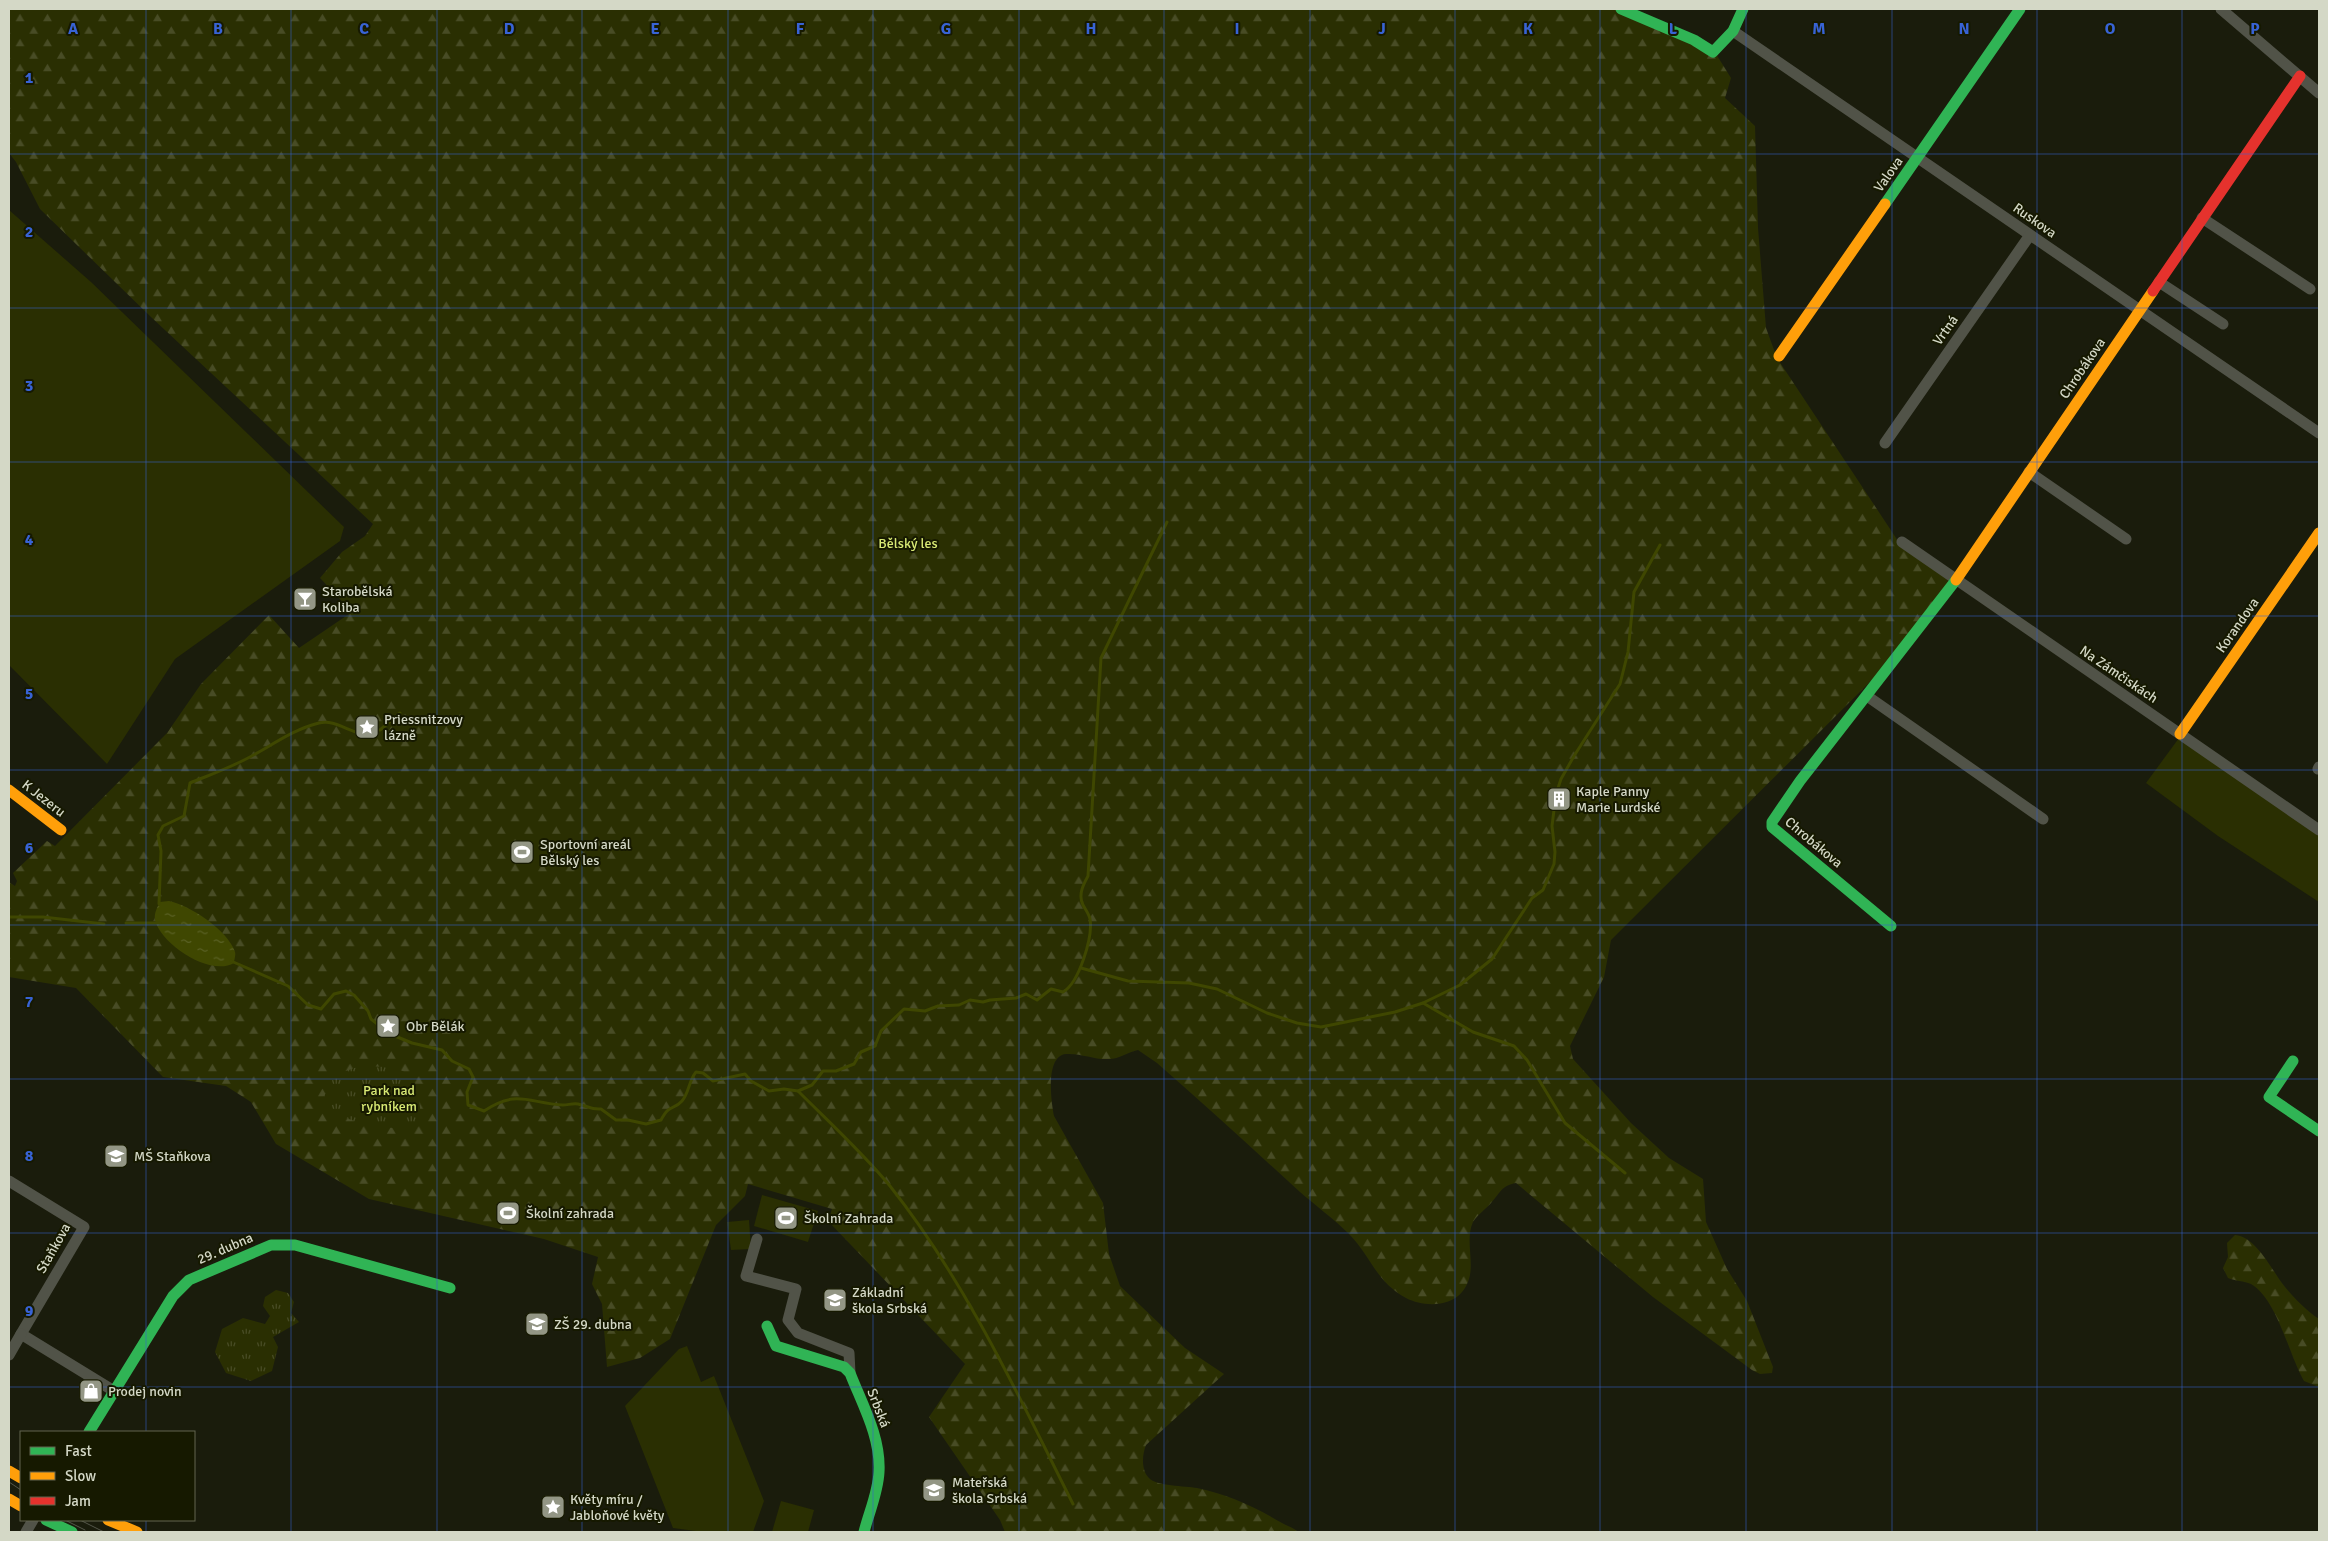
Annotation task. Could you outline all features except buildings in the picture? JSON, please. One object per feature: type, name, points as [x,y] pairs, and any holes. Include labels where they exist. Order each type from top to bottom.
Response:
[{"type":"street","points":[[1622,9],[1694,40],[1713,52],[1733,31],[1743,9]]},
{"type":"street","name":"Valova","points":[[1779,356],[2020,9]]},
{"type":"street","points":[[2221,9],[2319,93]]},
{"type":"street","name":"Ruskova","points":[[1733,31],[2319,433]]},
{"type":"street","name":"Chrobákova","points":[[1891,926],[1772,827],[1772,822],[1788,795],[1868,696],[1956,581],[2300,76]]},
{"type":"street","points":[[2202,218],[2310,289]]},
{"type":"street","name":"Vrtná","points":[[1885,443],[2030,235]]},
{"type":"street","points":[[2159,282],[2223,324]]},
{"type":"street","points":[[2030,472],[2126,538]]},
{"type":"street","name":"Korandova","points":[[2180,734],[2319,533]]},
{"type":"street","name":"Na Zámčiskách","points":[[1902,542],[2319,830]]},
{"type":"street","points":[[1868,696],[2043,819]]},
{"type":"street","name":"K Jezeru","points":[[9,790],[60,830]]},
{"type":"street","points":[[2277,1062],[2291,1065],[2269,1096],[2319,1131]]},
{"type":"street","name":"Staňkova","points":[[9,1181],[84,1228],[9,1355]]},
{"type":"street","points":[[757,1239],[746,1276],[796,1290],[788,1320],[798,1333],[849,1353],[850,1373]]},
{"type":"street","name":"29. dubna","points":[[90,1431],[173,1296],[189,1280],[271,1245],[295,1245],[450,1288]]},
{"type":"street","points":[[767,1326],[776,1346],[844,1367],[850,1373]]},
{"type":"street","points":[[21,1334],[114,1391]]},
{"type":"street","name":"Srbská","points":[[850,1373],[877,1444],[879,1457],[879,1473],[864,1532]]},
{"type":"street","points":[[9,1471],[20,1477]]},
{"type":"street","points":[[9,1499],[20,1505]]},
{"type":"street","points":[[26,1532],[32,1521]]},
{"type":"street","points":[[48,1521],[72,1532]]},
{"type":"street","points":[[110,1521],[137,1532]]},
{"type":"green space","name":"Bělský les","points":[[9,9],[1633,9],[1711,46],[1731,78],[1725,98],[1755,126],[1758,228],[1766,328],[1777,358],[1898,541],[1957,586],[1900,652],[1611,940],[1604,977],[1570,1046],[1573,1059],[1631,1123],[1669,1158],[1703,1179],[1706,1222],[1727,1269],[1747,1301],[1773,1367],[1772,1373],[1760,1374],[1752,1370],[1653,1297],[1516,1183],[1502,1190],[1473,1222],[1470,1230],[1470,1275],[1462,1292],[1451,1301],[1436,1304],[1420,1303],[1406,1298],[1387,1284],[1356,1242],[1343,1228],[1300,1192],[1157,1063],[1138,1050],[1109,1059],[1066,1054],[1059,1057],[1052,1071],[1051,1090],[1054,1116],[1103,1203],[1109,1254],[1120,1286],[1185,1348],[1224,1374],[1146,1445],[1143,1462],[1146,1475],[1158,1483],[1197,1488],[1230,1497],[1298,1532],[1005,1532],[1000,1520],[929,1417],[965,1364],[828,1221],[832,1209],[748,1184],[745,1196],[716,1225],[670,1339],[640,1358],[607,1367],[602,1304],[592,1284],[598,1257],[544,1239],[369,1199],[276,1144],[251,1102],[226,1086],[163,1077],[76,988],[9,977],[9,882],[15,886],[17,881],[13,873],[47,841],[55,846],[167,733],[201,684],[269,615],[299,648],[352,612],[320,578],[342,552],[365,536],[373,524],[151,317],[40,209],[16,162],[9,153]]},
{"type":"green space","points":[[9,210],[91,282],[344,527],[340,541],[175,659],[107,764],[9,665]]},
{"type":"green space","points":[[2179,738],[2319,836],[2319,902],[2218,836],[2146,783]]},
{"type":"green space","name":"Park nad rybníkem","points":[[360,1066],[391,1068],[407,1073],[413,1079],[417,1088],[420,1106],[419,1123],[417,1126],[394,1128],[365,1124],[351,1120],[328,1108],[322,1100],[335,1075]]},
{"type":"green space","name":"Školní Zahrada","points":[[762,1195],[818,1211],[808,1242],[754,1226]]},
{"type":"green space","points":[[749,1220],[751,1249],[731,1250],[727,1222]]},
{"type":"green space","points":[[2235,1235],[2243,1237],[2257,1248],[2289,1291],[2305,1308],[2319,1319],[2319,1387],[2304,1381],[2282,1328],[2260,1291],[2251,1284],[2228,1278],[2223,1268],[2228,1257],[2227,1243]]},
{"type":"green space","points":[[276,1290],[288,1293],[294,1302],[291,1313],[299,1322],[273,1337],[278,1347],[272,1371],[251,1381],[226,1373],[215,1352],[222,1329],[243,1318],[265,1324],[270,1316],[263,1306],[265,1297]]},
{"type":"green space","points":[[687,1346],[701,1382],[714,1376],[764,1501],[753,1532],[703,1532],[673,1528],[625,1406],[679,1349]]},
{"type":"green space","points":[[781,1501],[814,1510],[808,1532],[772,1532]]},
{"type":"water","points":[[169,901],[197,913],[225,935],[235,953],[234,963],[224,966],[212,966],[200,962],[176,948],[166,939],[159,929],[155,915],[160,902]]},
{"type":"waterway","points":[[231,961],[288,986],[308,1005],[321,1009],[334,994],[346,991],[354,995],[368,1011],[371,1019],[390,1034],[412,1043],[442,1050],[452,1061],[469,1069],[473,1077],[467,1092],[468,1105],[484,1111],[495,1104],[514,1099],[563,1105],[576,1104],[601,1109],[616,1120],[628,1120],[646,1124],[661,1120],[669,1109],[682,1101],[696,1072],[703,1073],[713,1081],[745,1074],[751,1081],[769,1091],[784,1089],[798,1091],[812,1085],[823,1071],[836,1071],[854,1064],[861,1052],[875,1046],[881,1031],[904,1009],[925,1011],[938,1006],[959,1005],[970,1000],[983,1002],[1016,998],[1026,994],[1037,1000],[1051,989],[1063,992],[1069,987],[1079,970],[1084,959],[1089,937],[1090,919],[1083,905],[1081,894],[1088,876],[1101,658],[1167,522]]},
{"type":"waterway","points":[[1423,1003],[1460,985],[1492,959],[1532,898],[1543,890],[1554,864],[1555,852],[1552,826],[1556,794],[1561,779],[1620,684],[1628,652],[1634,592],[1660,545]]},
{"type":"waterway","points":[[380,730],[400,713]]},
{"type":"waterway","points":[[159,904],[161,851],[158,835],[163,826],[184,816],[190,783],[240,762],[308,726],[326,722],[360,733],[374,732]]},
{"type":"waterway","points":[[9,917],[43,917],[104,924]]},
{"type":"waterway","points":[[126,923],[160,923]]},
{"type":"waterway","points":[[1081,968],[1128,981],[1189,983],[1217,989],[1267,1013],[1297,1023],[1321,1027],[1395,1012],[1423,1003],[1473,1032],[1514,1046],[1527,1060],[1565,1123],[1625,1173]]},
{"type":"waterway","points":[[798,1091],[879,1173],[943,1261],[967,1300],[1011,1381],[1073,1504]]},
{"type":"tram line","points":[[9,1482],[20,1489]]},
{"type":"tram line","points":[[67,1521],[85,1530]]},
{"type":"tram line","points":[[82,1521],[104,1532]]},
{"type":"traffic: fast","points":[[1621,9],[1694,40],[1713,52],[1733,31],[1743,9]]},
{"type":"traffic: fast","points":[[1885,204],[2020,9]]},
{"type":"traffic: fast","points":[[1891,926],[1772,827],[1772,822],[1800,781],[1956,580]]},
{"type":"traffic: fast","points":[[2293,1061],[2269,1097],[2319,1131]]},
{"type":"traffic: fast","points":[[90,1431],[173,1296],[189,1280],[271,1245],[295,1245],[450,1288]]},
{"type":"traffic: fast","points":[[767,1326],[776,1346],[844,1367],[850,1373],[870,1421],[879,1459],[877,1487],[864,1532]]},
{"type":"traffic: fast","points":[[48,1521],[72,1532]]},
{"type":"traffic: slow","points":[[1779,356],[1885,204]]},
{"type":"traffic: slow","points":[[1956,580],[2153,291]]},
{"type":"traffic: slow","points":[[2180,734],[2319,533]]},
{"type":"traffic: slow","points":[[9,790],[61,830]]},
{"type":"traffic: slow","points":[[9,1471],[20,1477]]},
{"type":"traffic: slow","points":[[9,1499],[20,1505]]},
{"type":"traffic: slow","points":[[110,1521],[137,1532]]},
{"type":"traffic: jam","points":[[2153,291],[2300,76]]},
{"type":"place","name":"Starobělská Koliba","points":[[305,599]]},
{"type":"place","name":"Priessnitzovy lázně","points":[[367,727]]},
{"type":"place","name":"Kaple Panny Marie Lurdské","points":[[1559,799]]},
{"type":"place","name":"Sportovní areál Bělský les","points":[[522,852]]},
{"type":"place","name":"Obr Bělák","points":[[388,1026]]},
{"type":"place","name":"MŠ Staňkova","points":[[116,1156]]},
{"type":"place","name":"Školní zahrada","points":[[508,1213]]},
{"type":"place","name":"Školní Zahrada","points":[[786,1218]]},
{"type":"place","name":"Základní škola Srbská","points":[[835,1300]]},
{"type":"place","name":"ZŠ 29. dubna","points":[[537,1324]]},
{"type":"place","name":"Prodej novin","points":[[91,1391]]},
{"type":"place","name":"Mateřská škola Srbská","points":[[934,1490]]},
{"type":"place","name":"Květy míru / Jabloňové květy","points":[[553,1507]]}]
